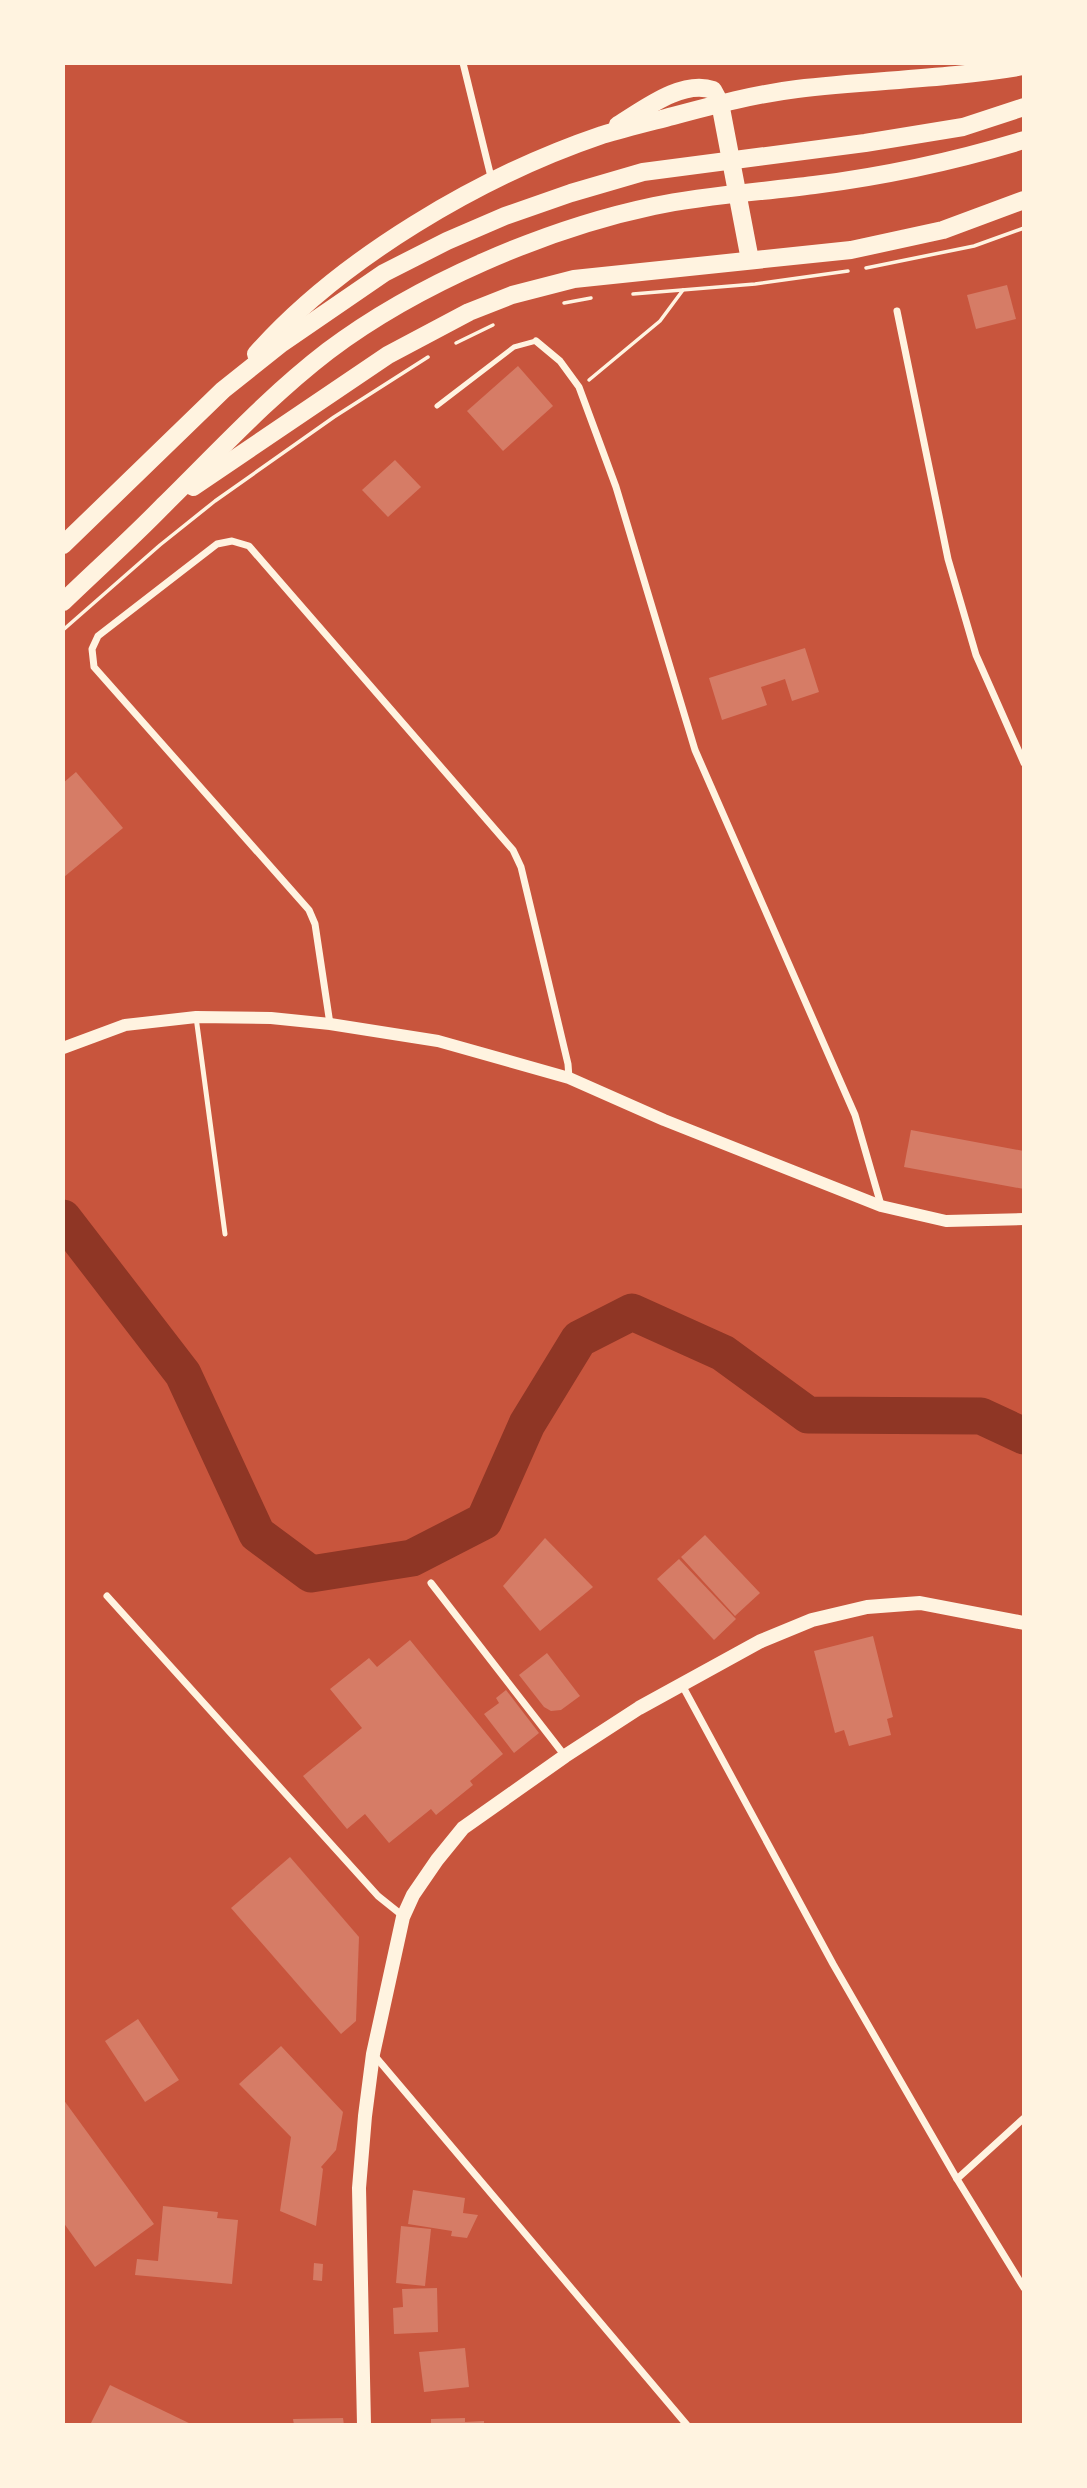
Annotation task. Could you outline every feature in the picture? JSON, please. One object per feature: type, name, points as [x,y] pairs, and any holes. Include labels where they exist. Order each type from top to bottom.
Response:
[{"type":"main road","points":[[63,545],[223,390],[282,324],[337,278],[417,224],[492,181],[602,135],[720,103],[796,89],[982,74],[1024,66]]},
{"type":"main road","points":[[720,103],[750,260]]},
{"type":"main road","points":[[223,390],[282,343],[384,273],[447,241],[505,216],[643,172],[963,127],[1024,107]]},
{"type":"main road","points":[[63,602],[161,509],[247,421],[329,351],[405,302],[515,249],[581,225],[656,205],[871,177],[971,156],[1024,140]]},
{"type":"main road","points":[[161,509],[387,355],[469,312],[512,295],[574,279],[851,250],[943,230],[1024,200]]},
{"type":"main road","points":[[364,2425],[359,2188],[373,2054],[403,1917],[413,1895],[431,1868],[463,1828],[639,1708],[761,1641],[812,1620],[867,1607],[920,1603],[1024,1623]]},
{"type":"street","points":[[463,63],[492,181]]},
{"type":"street","points":[[897,311],[948,559],[976,655],[1024,763]]},
{"type":"street","points":[[536,341],[560,361],[579,387],[616,487],[695,750],[855,1115],[881,1206]]},
{"type":"street","points":[[330,1024],[315,924],[309,910],[94,667],[92,649],[98,636],[217,544],[232,541],[249,546],[513,850],[521,867],[568,1064],[569,1078]]},
{"type":"street","points":[[63,1048],[125,1025],[196,1017],[271,1018],[330,1024],[438,1041],[569,1078],[664,1120],[881,1206],[946,1221],[1024,1219]]},
{"type":"street","points":[[431,1583],[565,1756]]},
{"type":"street","points":[[107,1595],[377,1895],[403,1917]]},
{"type":"street","points":[[682,1684],[834,1964],[957,2179],[1024,2288]]},
{"type":"street","points":[[373,2054],[687,2425]]},
{"type":"street","points":[[957,2179],[1024,2118]]},
{"type":"lane","points":[[436,406],[514,347],[536,341]]},
{"type":"lane","points":[[196,1017],[225,1234]]},
{"type":"path","points":[[622,295],[755,284],[856,270],[974,246],[1024,228]]},
{"type":"path","points":[[579,387],[660,321],[683,290]]},
{"type":"path","points":[[559,304],[598,297]]},
{"type":"path","points":[[447,347],[496,323]]},
{"type":"path","points":[[63,630],[215,501],[334,417],[435,353]]},
{"type":"building","points":[[1007,285],[1016,319],[976,329],[967,295]]},
{"type":"building","points":[[518,366],[553,406],[503,451],[467,411]]},
{"type":"building","points":[[395,460],[421,487],[388,517],[362,490]]},
{"type":"building","points":[[805,648],[819,692],[792,701],[785,679],[761,687],[767,705],[722,720],[709,678]]},
{"type":"building","points":[[76,772],[123,828],[64,877],[63,783]]},
{"type":"building","points":[[911,1130],[1024,1151],[1024,1189],[904,1167]]},
{"type":"building","points":[[705,1535],[760,1593],[735,1616],[681,1557]]},
{"type":"building","points":[[545,1538],[593,1587],[540,1631],[503,1586]]},
{"type":"building","points":[[679,1559],[736,1619],[714,1640],[657,1579]]},
{"type":"building","points":[[873,1636],[893,1717],[887,1719],[891,1735],[849,1746],[844,1730],[835,1733],[814,1651]]},
{"type":"building","points":[[410,1640],[503,1754],[470,1781],[473,1785],[436,1815],[431,1809],[389,1843],[365,1814],[347,1829],[303,1776],[362,1728],[330,1689],[369,1658],[377,1667]]},
{"type":"building","points":[[547,1653],[580,1696],[561,1710],[551,1711],[544,1707],[519,1675]]},
{"type":"building","points":[[506,1690],[539,1733],[514,1753],[484,1714],[499,1703],[496,1698]]},
{"type":"building","points":[[290,1857],[359,1937],[356,2021],[341,2034],[231,1908]]},
{"type":"building","points":[[138,2019],[179,2080],[145,2102],[105,2041]]},
{"type":"building","points":[[281,2046],[343,2112],[336,2150],[321,2167],[323,2169],[316,2226],[280,2211],[291,2137],[239,2084]]},
{"type":"building","points":[[63,2099],[154,2224],[95,2267],[63,2222]]},
{"type":"building","points":[[413,2190],[465,2198],[463,2213],[478,2215],[467,2238],[451,2236],[452,2231],[408,2224]]},
{"type":"building","points":[[163,2206],[218,2212],[217,2218],[238,2220],[232,2284],[135,2275],[137,2259],[158,2261]]},
{"type":"building","points":[[401,2226],[431,2229],[425,2286],[396,2283]]},
{"type":"building","points":[[314,2263],[323,2264],[322,2281],[313,2280]]},
{"type":"building","points":[[437,2288],[438,2332],[394,2334],[393,2308],[403,2307],[402,2289]]},
{"type":"building","points":[[465,2348],[469,2387],[424,2392],[419,2352]]},
{"type":"building","points":[[110,2385],[193,2425],[90,2425]]},
{"type":"building","points":[[343,2418],[344,2425],[294,2425],[293,2419]]},
{"type":"building","points":[[465,2418],[465,2422],[484,2421],[484,2425],[431,2425],[431,2419]]},
{"type":"waterway","points":[[63,1218],[183,1374],[257,1534],[311,1574],[412,1558],[484,1521],[527,1424],[579,1339],[632,1312],[723,1353],[808,1415],[981,1416],[1024,1436]]}]
